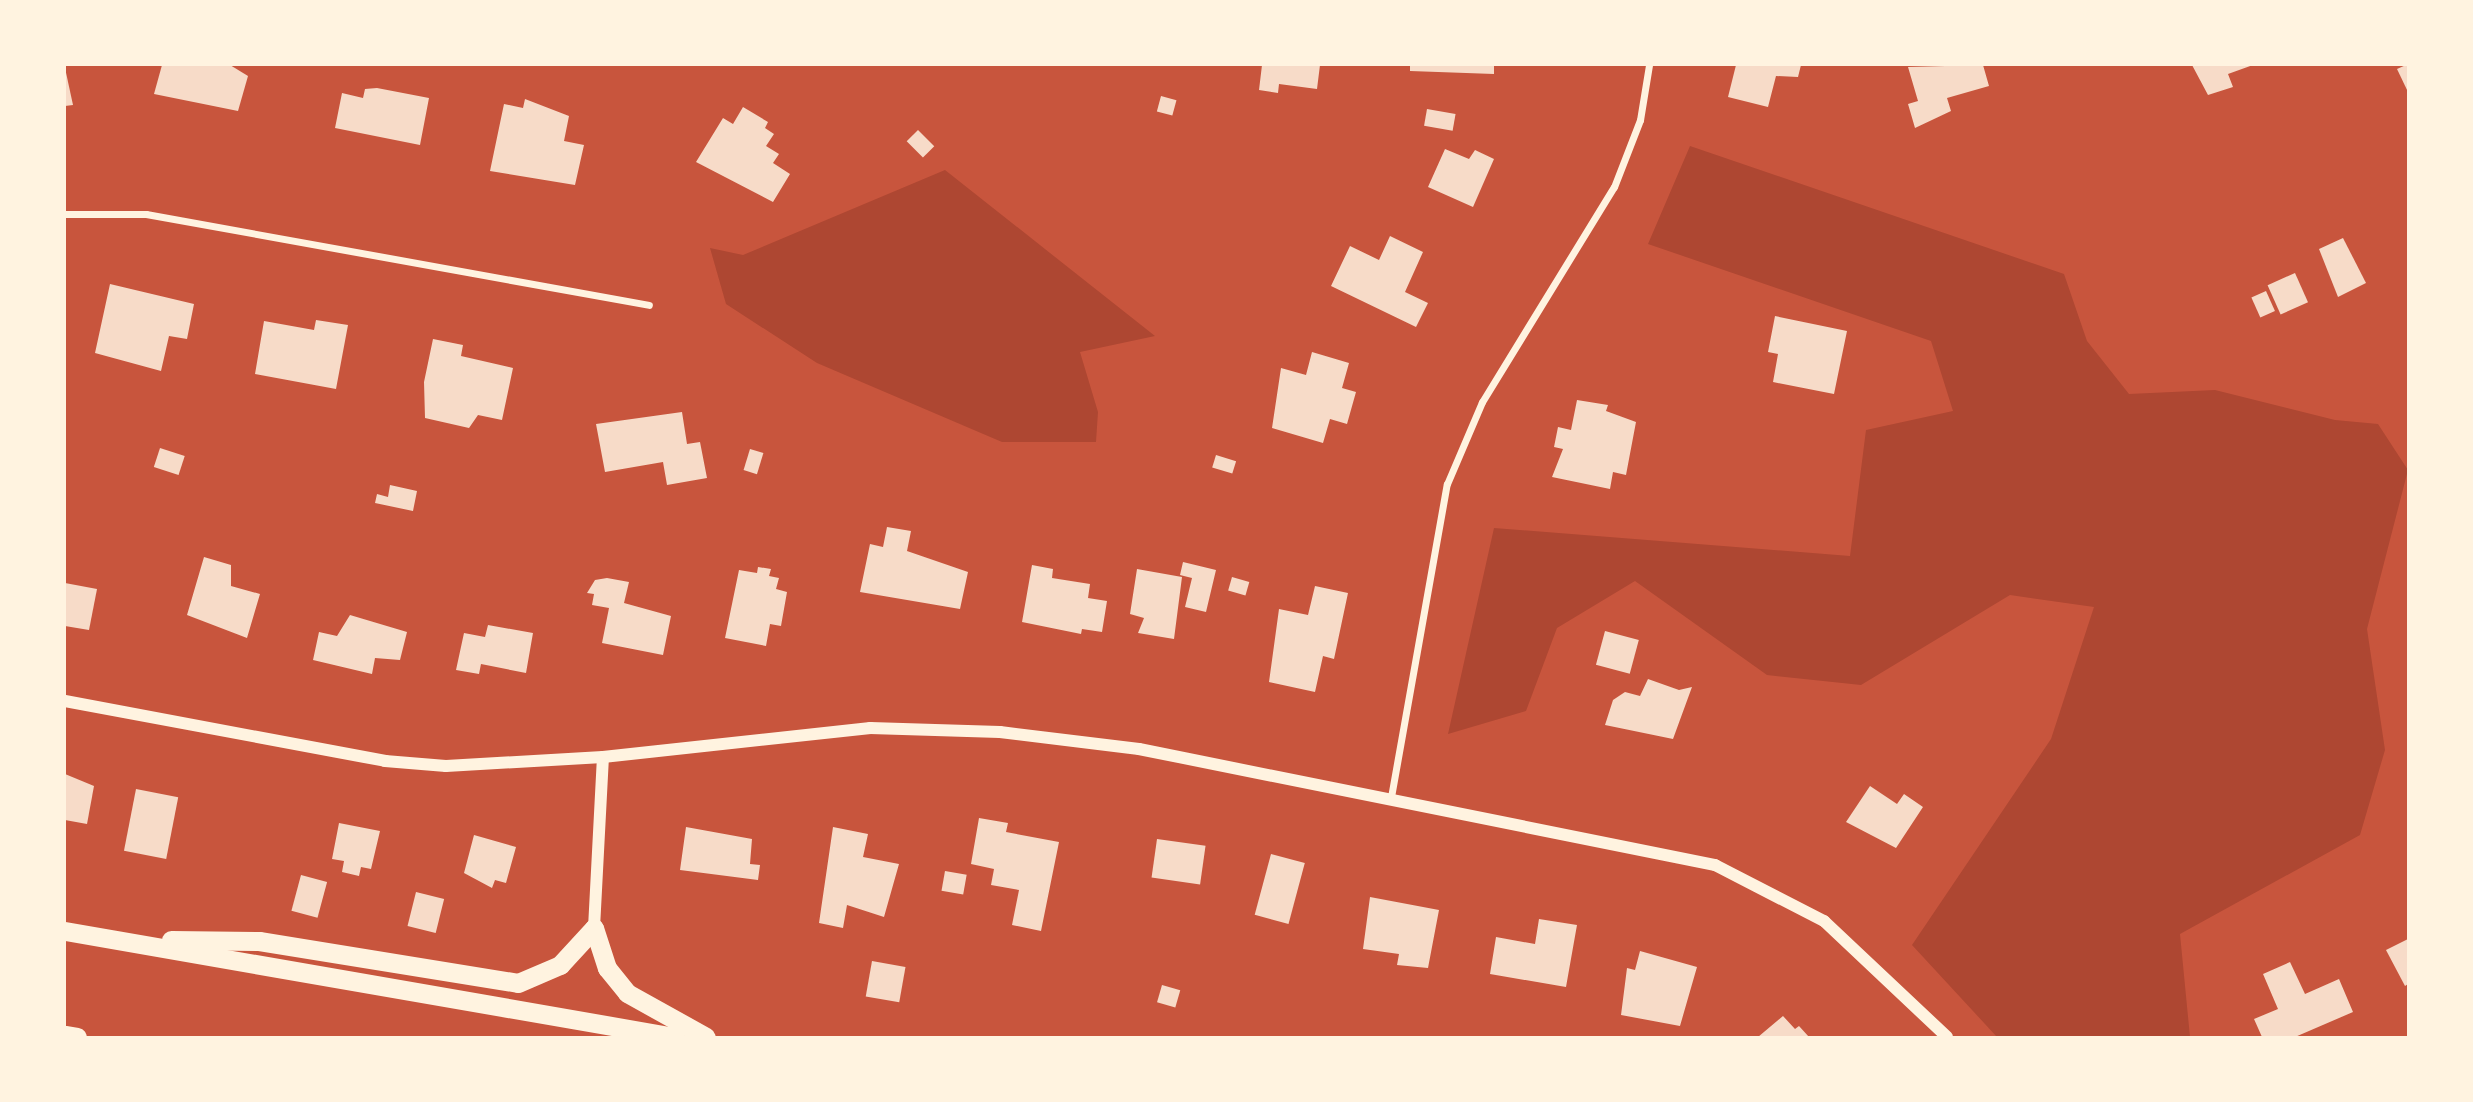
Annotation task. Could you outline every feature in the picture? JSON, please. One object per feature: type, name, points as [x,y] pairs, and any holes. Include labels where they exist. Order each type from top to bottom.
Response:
[{"type":"highway","points":[[109,939],[260,941],[518,983],[560,965],[594,928],[607,968],[627,993],[706,1037]]},
{"type":"highway","points":[[65,931],[676,1037]]},
{"type":"highway","points":[[65,1035],[76,1037]]},
{"type":"street","points":[[1391,797],[1447,484],[1482,402],[1614,187],[1640,120],[1648,65]]},
{"type":"street","points":[[65,214],[146,214],[649,305]]},
{"type":"street","points":[[65,701],[385,761],[457,765],[603,757],[870,728],[939,728],[1139,749],[1677,854],[1750,878],[1824,921],[1947,1037]]},
{"type":"street","points":[[594,928],[603,757]]},
{"type":"shaded area","points":[[1690,146],[2064,274],[2087,341],[2129,394],[2215,390],[2335,420],[2378,424],[2408,470],[2367,629],[2385,750],[2360,835],[2180,934],[2190,1037],[1997,1037],[1912,945],[2051,739],[2094,607],[2010,595],[1861,685],[1767,675],[1635,581],[1557,628],[1526,711],[1448,734],[1494,528],[1850,556],[1866,430],[1953,411],[1931,341],[1648,244]]},
{"type":"shaded area","points":[[945,170],[1155,336],[1080,352],[1098,412],[1096,442],[1002,442],[817,363],[726,304],[710,248],[743,255]]},
{"type":"building","points":[[162,65],[230,65],[248,76],[238,111],[154,94]]},
{"type":"building","points":[[1262,65],[1320,65],[1317,89],[1279,84],[1278,93],[1259,90]]},
{"type":"building","points":[[1410,65],[1494,65],[1494,74],[1410,71]]},
{"type":"building","points":[[1736,65],[1801,65],[1798,77],[1776,76],[1768,107],[1728,97]]},
{"type":"building","points":[[1983,65],[1989,86],[1947,98],[1951,111],[1915,128],[1908,104],[1918,101],[1908,67]]},
{"type":"building","points":[[2192,65],[2253,65],[2228,74],[2233,87],[2208,95]]},
{"type":"building","points":[[2408,65],[2408,92],[2397,69]]},
{"type":"building","points":[[65,68],[73,105],[65,106]]},
{"type":"building","points":[[377,88],[429,98],[420,145],[335,128],[342,93],[363,98],[365,89]]},
{"type":"building","points":[[1161,96],[1176,100],[1172,116],[1157,111]]},
{"type":"building","points":[[525,99],[569,116],[564,141],[584,145],[575,185],[490,171],[504,104],[523,108]]},
{"type":"building","points":[[743,107],[768,122],[765,128],[774,134],[766,146],[779,154],[773,163],[790,174],[773,202],[696,162],[723,118],[733,124]]},
{"type":"building","points":[[1427,109],[1456,114],[1453,131],[1424,126]]},
{"type":"building","points":[[918,130],[934,146],[923,158],[907,141]]},
{"type":"building","points":[[1445,149],[1469,159],[1475,150],[1494,159],[1473,207],[1428,187]]},
{"type":"building","points":[[1390,236],[1423,252],[1405,292],[1428,303],[1416,327],[1331,286],[1350,246],[1379,260]]},
{"type":"building","points":[[2343,238],[2366,283],[2338,297],[2319,249]]},
{"type":"building","points":[[2295,273],[2308,302],[2281,314],[2268,285]]},
{"type":"building","points":[[110,284],[194,304],[187,339],[169,336],[161,371],[95,353]]},
{"type":"building","points":[[2266,291],[2275,311],[2260,318],[2251,298]]},
{"type":"building","points":[[1775,316],[1847,331],[1834,394],[1773,382],[1778,354],[1768,352]]},
{"type":"building","points":[[316,320],[348,325],[336,389],[255,374],[264,321],[314,330]]},
{"type":"building","points":[[433,339],[463,345],[461,356],[513,368],[502,420],[478,415],[469,428],[425,418],[424,382]]},
{"type":"building","points":[[1312,352],[1349,363],[1342,388],[1356,392],[1347,424],[1330,419],[1323,443],[1272,428],[1281,368],[1306,375]]},
{"type":"building","points":[[1577,400],[1608,405],[1606,411],[1636,422],[1626,475],[1613,472],[1610,489],[1552,477],[1563,449],[1554,447],[1558,427],[1571,430]]},
{"type":"building","points":[[682,412],[687,444],[700,442],[707,478],[667,485],[663,462],[605,472],[596,424]]},
{"type":"building","points":[[160,448],[185,456],[179,475],[154,467]]},
{"type":"building","points":[[750,449],[763,453],[757,474],[744,470]]},
{"type":"building","points":[[1216,455],[1236,461],[1232,474],[1212,467]]},
{"type":"building","points":[[390,485],[417,491],[413,511],[375,503],[377,494],[388,497]]},
{"type":"building","points":[[887,527],[911,531],[907,551],[968,572],[960,609],[860,592],[870,544],[883,547]]},
{"type":"building","points":[[204,557],[231,565],[231,586],[260,594],[247,638],[187,615]]},
{"type":"building","points":[[1183,562],[1216,570],[1206,612],[1185,607],[1192,578],[1180,575]]},
{"type":"building","points":[[1032,565],[1053,569],[1052,578],[1090,584],[1088,598],[1107,601],[1102,632],[1082,629],[1081,634],[1022,622]]},
{"type":"building","points":[[758,567],[771,569],[769,576],[779,578],[776,589],[787,592],[781,626],[770,624],[766,646],[725,638],[739,570],[757,573]]},
{"type":"building","points":[[1137,569],[1182,577],[1174,639],[1138,633],[1144,618],[1130,614]]},
{"type":"building","points":[[1232,577],[1249,582],[1245,595],[1228,590]]},
{"type":"building","points":[[607,578],[629,582],[624,603],[671,616],[663,655],[602,643],[609,608],[592,605],[594,594],[587,593],[595,580]]},
{"type":"building","points":[[65,583],[97,589],[89,630],[65,626]]},
{"type":"building","points":[[1315,586],[1348,593],[1334,659],[1323,656],[1315,692],[1269,682],[1279,609],[1308,615]]},
{"type":"building","points":[[350,615],[407,632],[400,660],[375,658],[372,674],[313,660],[319,632],[337,636]]},
{"type":"building","points":[[488,625],[533,633],[526,673],[481,664],[479,674],[456,670],[464,633],[485,637]]},
{"type":"building","points":[[1605,631],[1639,640],[1630,674],[1596,665]]},
{"type":"building","points":[[1648,679],[1679,690],[1692,687],[1673,739],[1605,725],[1613,700],[1625,692],[1640,696]]},
{"type":"building","points":[[65,774],[94,786],[87,824],[65,820]]},
{"type":"building","points":[[1870,786],[1897,804],[1904,794],[1923,807],[1896,848],[1846,822]]},
{"type":"building","points":[[136,789],[178,797],[166,859],[124,851]]},
{"type":"building","points":[[979,818],[1008,823],[1006,832],[1059,842],[1041,931],[1012,925],[1019,890],[991,885],[994,869],[971,864]]},
{"type":"building","points":[[339,823],[380,831],[371,869],[361,867],[359,876],[342,872],[344,861],[332,859]]},
{"type":"building","points":[[686,827],[752,839],[750,864],[760,865],[758,880],[680,870]]},
{"type":"building","points":[[833,827],[868,834],[863,857],[899,864],[884,917],[847,905],[843,928],[819,923]]},
{"type":"building","points":[[474,835],[516,847],[506,883],[495,880],[492,888],[464,873]]},
{"type":"building","points":[[1157,839],[1206,846],[1200,884],[1152,878]]},
{"type":"building","points":[[1271,854],[1305,863],[1289,924],[1255,915]]},
{"type":"building","points":[[945,871],[967,875],[963,895],[942,891]]},
{"type":"building","points":[[301,875],[327,882],[318,918],[291,911]]},
{"type":"building","points":[[416,892],[444,899],[436,933],[408,926]]},
{"type":"building","points":[[1370,897],[1439,910],[1428,968],[1397,965],[1399,954],[1363,949]]},
{"type":"building","points":[[1539,919],[1577,925],[1566,987],[1490,974],[1496,937],[1535,944]]},
{"type":"building","points":[[2408,939],[2408,984],[2405,986],[2386,950]]},
{"type":"building","points":[[1640,951],[1697,967],[1680,1026],[1621,1015],[1627,968],[1635,970]]},
{"type":"building","points":[[872,961],[905,967],[899,1002],[866,996]]},
{"type":"building","points":[[2290,962],[2305,994],[2339,979],[2353,1012],[2295,1037],[2262,1037],[2254,1019],[2278,1009],[2263,974]]},
{"type":"building","points":[[1162,985],[1180,990],[1175,1008],[1157,1002]]},
{"type":"building","points":[[1783,1016],[1795,1029],[1799,1026],[1809,1037],[1758,1037]]}]
